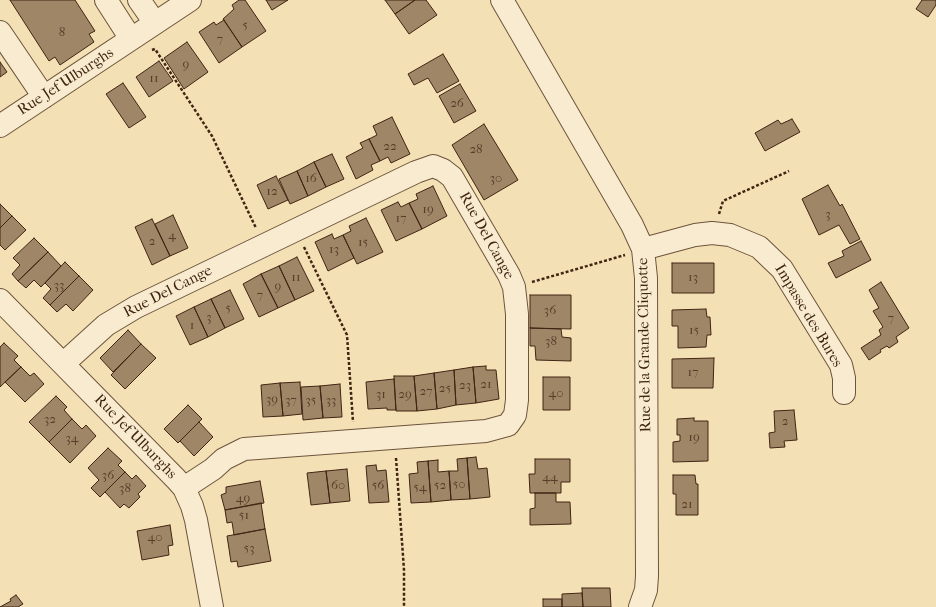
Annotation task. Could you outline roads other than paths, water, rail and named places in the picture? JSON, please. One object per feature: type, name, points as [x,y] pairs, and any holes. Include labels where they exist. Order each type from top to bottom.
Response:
[{"type":"street","points":[[106,0],[134,37]]},
{"type":"street","points":[[139,0],[155,24]]},
{"type":"street","name":"Rue Jef Ulburghs","points":[[0,126],[190,0]]},
{"type":"street","name":"Rue de la Grande Cliquotte","points":[[502,0],[632,225],[643,249],[646,278],[647,576],[646,590],[640,607]]},
{"type":"street","points":[[0,32],[44,97]]},
{"type":"street","name":"Rue Del Cange","points":[[63,364],[106,325],[136,307],[264,245],[416,172],[433,166],[443,170],[452,177],[459,186],[509,275],[514,287],[516,314],[517,400],[515,415],[508,425],[486,431],[244,449],[224,459],[213,469],[184,488]]},
{"type":"street","name":"Impasse des Bures","points":[[643,249],[695,235],[712,233],[730,235],[748,241],[768,254],[778,264],[841,365],[844,378],[844,392]]},
{"type":"street","name":"Rue Jef Ulburghs","points":[[0,300],[184,488],[196,520],[212,607]]}]
